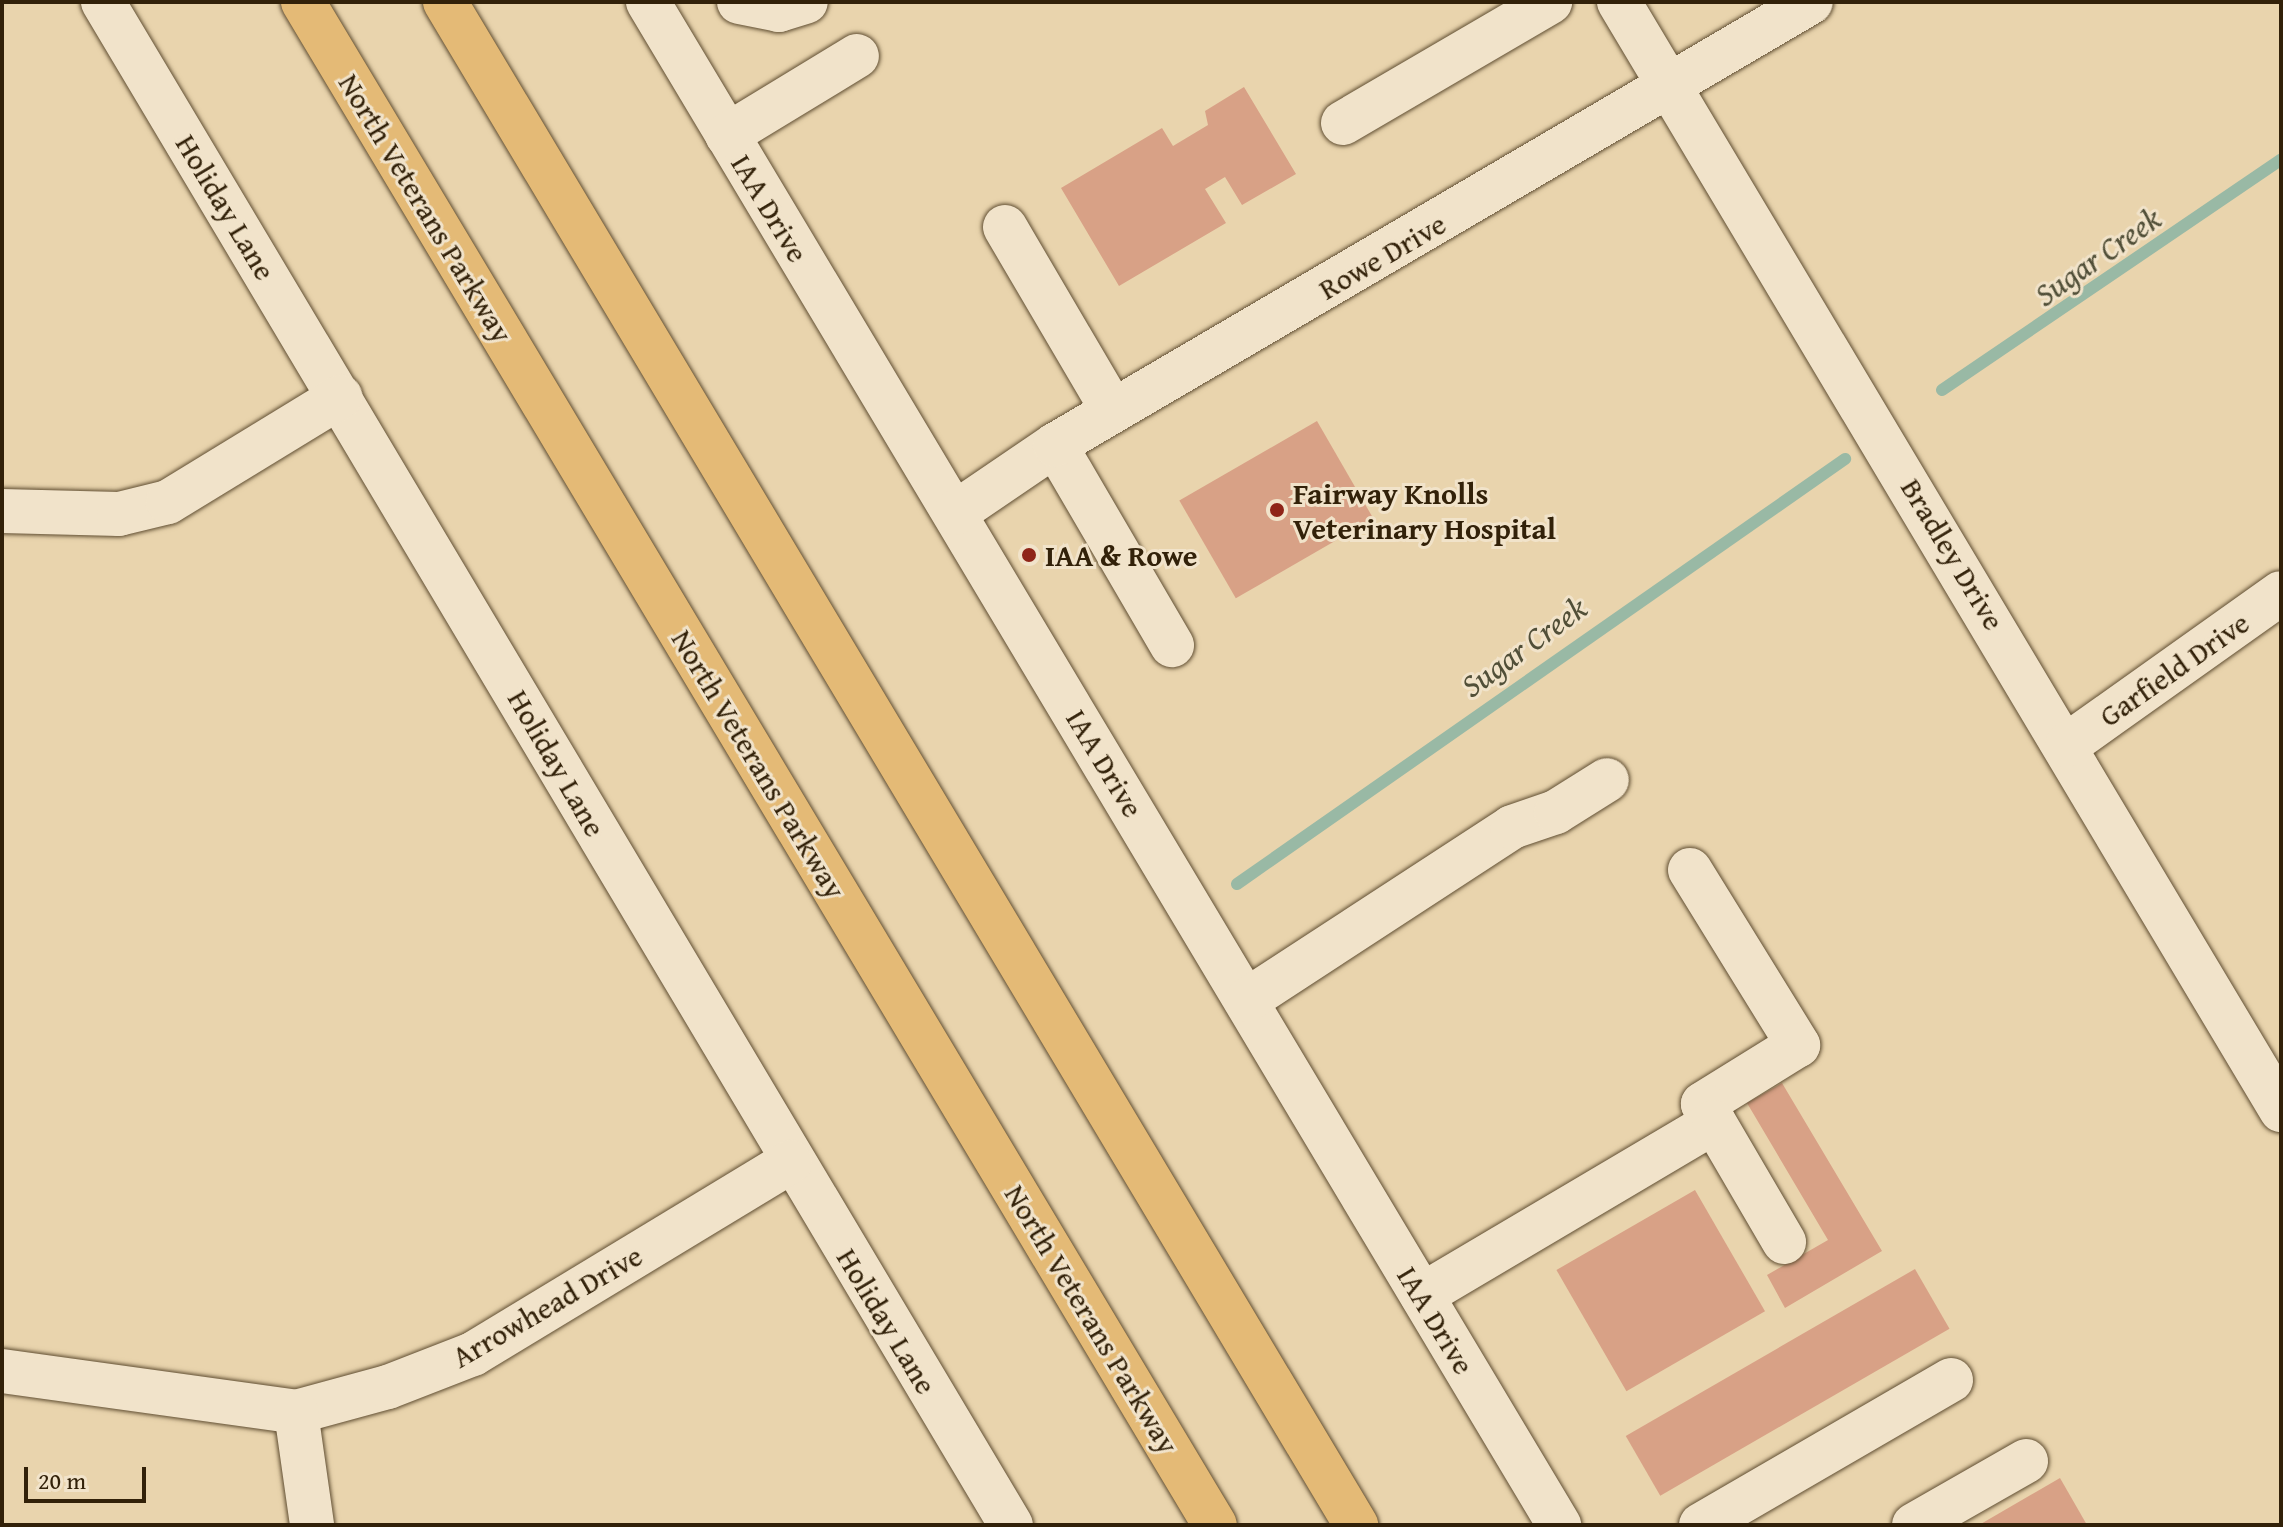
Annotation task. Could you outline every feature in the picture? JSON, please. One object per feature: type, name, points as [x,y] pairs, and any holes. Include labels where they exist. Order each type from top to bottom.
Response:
[{"type":"highway","name":"North Veterans Parkway","points":[[303,2],[1215,1525]]},
{"type":"highway","points":[[445,2],[1356,1525]]},
{"type":"street","name":"Holiday Lane","points":[[103,2],[340,397],[790,1162],[1011,1525]]},
{"type":"street","name":"IAA Drive","points":[[648,2],[1559,1525]]},
{"type":"street","points":[[739,2],[779,10],[806,2]]},
{"type":"street","points":[[1343,123],[1550,2]]},
{"type":"street","name":"Bradley Drive","points":[[1619,2],[2067,745],[2281,1110]]},
{"type":"street","name":"Rowe Drive","points":[[955,513],[1055,445],[1670,88],[1811,2]]},
{"type":"street","points":[[727,135],[857,56]]},
{"type":"street","points":[[1005,227],[1113,411]]},
{"type":"street","points":[[2,511],[119,514],[168,502],[340,397]]},
{"type":"street","points":[[1055,445],[1172,645]]},
{"type":"street","name":"Garfield Drive","points":[[2067,745],[2281,593]]},
{"type":"street","points":[[1247,1000],[1512,827],[1556,812],[1607,780]]},
{"type":"street","points":[[1690,870],[1798,1045],[1703,1104],[1784,1242]]},
{"type":"street","points":[[1422,1295],[1714,1122]]},
{"type":"street","name":"Arrowhead Drive","points":[[2,1371],[296,1412],[473,1354],[790,1162]]},
{"type":"street","points":[[1701,1525],[1951,1380]]},
{"type":"street","points":[[296,1412],[312,1525]]},
{"type":"street","points":[[1914,1525],[2026,1461]]},
{"type":"building","points":[[1244,87],[1296,174],[1242,205],[1225,177],[1205,189],[1226,223],[1119,286],[1061,188],[1162,128],[1173,146],[1208,125],[1205,111]]},
{"type":"building","name":"Fairway Knolls Veterinary Hospital","points":[[1317,421],[1374,519],[1236,598],[1179,500]]},
{"type":"building","points":[[1782,1083],[1882,1251],[1785,1308],[1767,1275],[1828,1240],[1747,1103]]},
{"type":"building","points":[[1695,1190],[1765,1311],[1626,1391],[1556,1270]]},
{"type":"building","points":[[1915,1269],[1950,1329],[1660,1496],[1626,1436]]},
{"type":"building","points":[[2060,1478],[2087,1525],[1979,1525]]},
{"type":"waterway","name":"Sugar Creek","points":[[1942,390],[2281,160]]},
{"type":"waterway","name":"Sugar Creek","points":[[1237,884],[1845,459]]},
{"type":"place","name":"Fairway Knolls Veterinary Hospital","points":[[1277,510]]},
{"type":"place","name":"IAA & Rowe","points":[[1029,555]]}]
